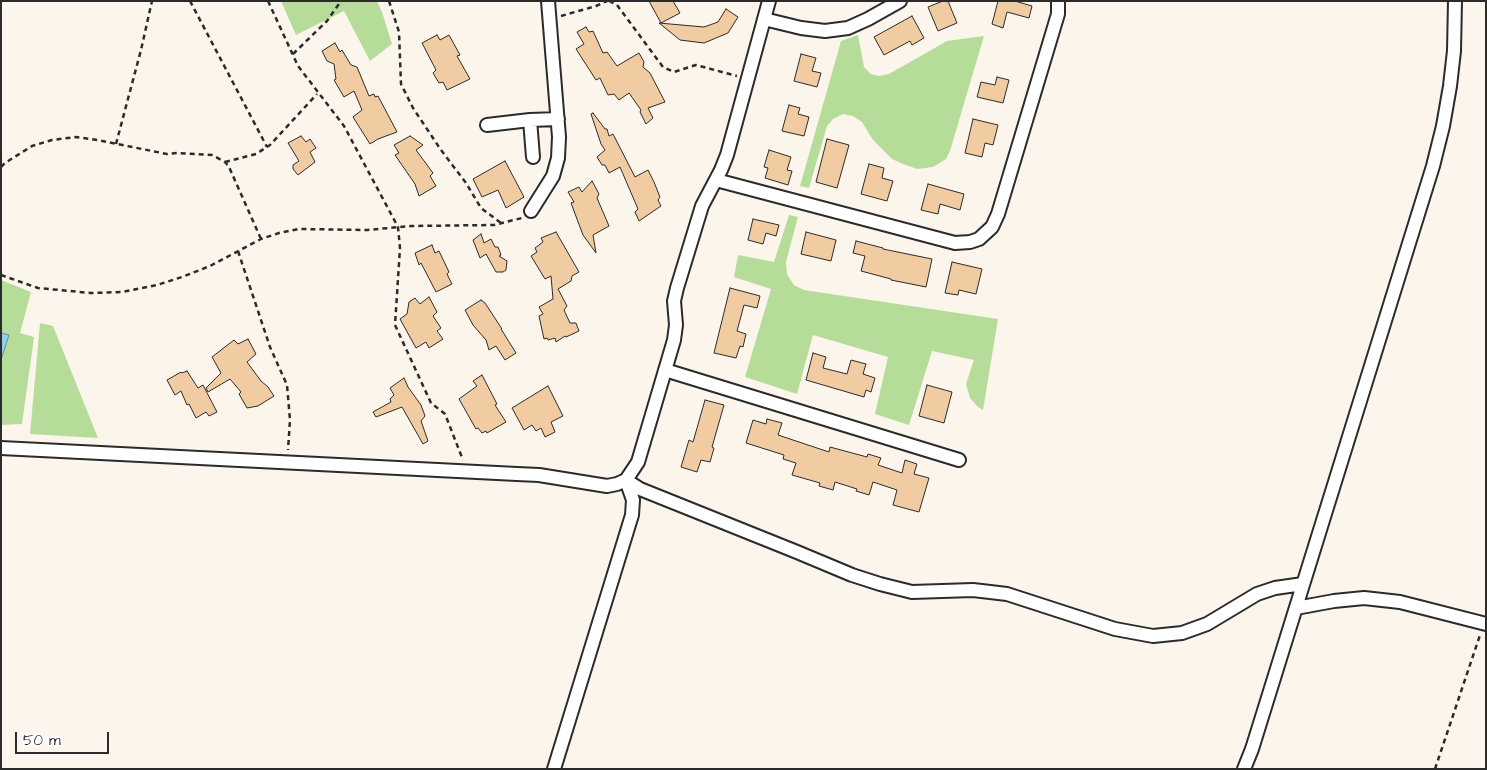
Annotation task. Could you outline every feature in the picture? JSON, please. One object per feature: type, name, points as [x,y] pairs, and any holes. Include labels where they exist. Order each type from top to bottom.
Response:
[{"type":"street","points":[[531,212],[553,176],[558,158],[558,119],[548,1]]},
{"type":"street","points":[[1,448],[539,475],[607,486],[626,480],[638,462],[674,340],[676,325],[674,302],[677,288],[702,206],[727,155],[769,1]]},
{"type":"street","points":[[764,19],[800,28],[825,31],[848,28],[900,1]]},
{"type":"street","points":[[716,180],[955,243],[970,242],[980,238],[992,227],[998,214],[1058,14],[1058,1]]},
{"type":"street","points":[[1244,769],[1252,749],[1435,158],[1450,86],[1454,51],[1455,1]]},
{"type":"street","points":[[487,125],[558,119]]},
{"type":"street","points":[[530,120],[532,157]]},
{"type":"street","points":[[665,370],[959,460]]},
{"type":"street","points":[[626,480],[640,489],[852,575],[880,584],[912,592],[973,590],[1008,594],[1115,629],[1153,636],[1182,633],[1207,624],[1257,594],[1275,588],[1303,584]]},
{"type":"street","points":[[554,769],[632,515],[633,500],[626,480]]},
{"type":"street","points":[[1296,608],[1364,598],[1400,602],[1485,624]]},
{"type":"path","points":[[116,144],[152,1]]},
{"type":"path","points":[[190,1],[267,148]]},
{"type":"path","points":[[268,1],[298,66],[344,126],[398,226],[400,248],[394,325],[431,403],[445,414],[467,471]]},
{"type":"path","points":[[293,54],[327,21],[341,1]]},
{"type":"path","points":[[389,1],[399,32],[401,84],[413,108],[466,183],[481,208],[501,223]]},
{"type":"path","points":[[549,20],[608,1],[617,5],[662,67],[674,72],[696,65],[748,79]]},
{"type":"path","points":[[225,162],[256,154],[267,148],[318,93]]},
{"type":"path","points":[[1,167],[32,146],[52,140],[76,137],[167,154],[212,155],[225,162],[229,167],[261,239]]},
{"type":"path","points":[[1,275],[38,288],[91,293],[122,292],[157,285],[182,277],[210,266],[261,239],[299,229],[367,230],[398,226],[494,225],[519,219],[531,212]]},
{"type":"path","points":[[238,251],[270,347],[288,385],[290,420],[288,462]]},
{"type":"path","points":[[1435,769],[1485,624]]},
{"type":"green space","points":[[281,1],[377,1],[392,44],[370,61],[344,11],[296,35]]},
{"type":"green space","points":[[858,35],[864,67],[871,74],[879,76],[889,74],[947,41],[984,36],[950,151],[946,159],[933,167],[917,169],[892,159],[873,140],[862,122],[853,116],[843,114],[833,119],[827,126],[809,188],[800,186],[841,41]]},
{"type":"green space","points":[[789,215],[798,217],[786,262],[787,274],[794,285],[804,290],[998,319],[983,410],[970,398],[966,384],[974,360],[932,351],[909,425],[875,414],[888,357],[813,335],[797,394],[745,377],[771,289],[734,277],[738,255],[774,262]]},
{"type":"green space","points":[[1,280],[31,292],[20,333],[34,337],[22,424],[1,425]]},
{"type":"green space","points":[[40,323],[53,326],[98,438],[30,434]]},
{"type":"water","points":[[1,333],[9,335],[2,357],[1,357]]},
{"type":"building","points":[[649,1],[673,1],[680,13],[661,23]]},
{"type":"building","points":[[948,1],[957,23],[938,31],[928,7]]},
{"type":"building","points":[[998,1],[1015,1],[1032,6],[1029,18],[1007,12],[1003,28],[992,24]]},
{"type":"building","points":[[726,9],[738,17],[728,33],[704,43],[680,40],[659,23],[704,27],[718,22]]},
{"type":"building","points":[[912,16],[924,38],[912,45],[910,41],[884,55],[874,37]]},
{"type":"building","points":[[586,27],[589,32],[593,31],[603,53],[607,52],[617,66],[639,53],[644,62],[643,67],[650,73],[665,102],[648,108],[653,118],[646,124],[640,112],[641,110],[629,93],[619,100],[614,94],[608,95],[600,78],[596,80],[576,49],[584,44],[577,32]]},
{"type":"building","points":[[437,35],[440,40],[449,35],[460,55],[457,56],[470,79],[447,90],[443,82],[439,83],[433,73],[436,70],[422,43]]},
{"type":"building","points":[[335,43],[340,52],[342,50],[351,65],[357,67],[369,96],[374,94],[375,97],[378,96],[397,132],[370,144],[353,117],[362,110],[354,91],[344,97],[334,80],[336,79],[334,64],[327,61],[322,51]]},
{"type":"building","points":[[801,54],[816,58],[812,71],[821,73],[817,87],[794,81]]},
{"type":"building","points":[[997,77],[1009,80],[1003,103],[977,97],[981,82],[995,85]]},
{"type":"building","points":[[789,105],[800,108],[798,114],[809,117],[804,136],[782,131]]},
{"type":"building","points":[[593,113],[605,129],[607,129],[609,136],[613,134],[635,177],[648,170],[654,182],[660,197],[658,200],[661,206],[639,221],[635,212],[638,209],[620,167],[609,173],[605,165],[602,165],[597,157],[605,150],[601,144],[591,114]]},
{"type":"building","points":[[973,119],[998,125],[993,145],[985,143],[982,157],[965,153]]},
{"type":"building","points":[[301,136],[306,142],[310,139],[316,148],[310,152],[315,162],[298,175],[293,169],[293,165],[299,161],[288,143]]},
{"type":"building","points":[[410,136],[423,145],[416,150],[433,173],[430,176],[436,186],[419,196],[415,184],[395,155],[399,153],[394,145]]},
{"type":"building","points":[[827,139],[849,145],[837,188],[816,182]]},
{"type":"building","points":[[769,150],[791,157],[787,170],[792,171],[788,185],[765,178],[768,168],[764,167]]},
{"type":"building","points":[[505,161],[524,197],[506,208],[498,190],[482,197],[473,179]]},
{"type":"building","points":[[869,164],[884,168],[882,178],[893,181],[887,201],[861,194]]},
{"type":"building","points":[[592,181],[599,194],[597,198],[609,226],[593,235],[596,253],[583,235],[571,203],[574,202],[568,192],[579,187],[582,192]]},
{"type":"building","points":[[928,184],[964,194],[960,210],[940,204],[938,214],[921,210]]},
{"type":"building","points":[[753,219],[779,225],[776,236],[766,233],[763,244],[748,240]]},
{"type":"building","points":[[556,232],[579,272],[572,276],[571,281],[558,289],[567,306],[564,310],[570,323],[576,323],[579,331],[565,336],[556,342],[555,338],[544,339],[539,316],[543,314],[539,307],[553,299],[551,276],[545,279],[531,256],[537,252],[535,248],[543,242],[541,238]]},
{"type":"building","points":[[806,232],[836,240],[831,261],[801,254]]},
{"type":"building","points":[[481,234],[484,243],[491,239],[495,247],[498,247],[501,255],[499,256],[507,261],[506,270],[503,272],[496,272],[486,254],[480,258],[473,240]]},
{"type":"building","points":[[856,241],[883,249],[932,259],[926,287],[891,280],[861,271],[865,256],[853,253]]},
{"type":"building","points":[[432,245],[435,253],[439,251],[449,272],[447,274],[452,284],[436,292],[421,263],[419,265],[415,253]]},
{"type":"building","points":[[952,262],[982,269],[976,294],[959,290],[958,295],[945,293]]},
{"type":"building","points":[[730,288],[760,296],[757,308],[744,305],[737,331],[746,334],[743,347],[740,346],[736,358],[714,353]]},
{"type":"building","points":[[429,297],[437,312],[433,316],[441,328],[437,331],[443,339],[429,348],[426,342],[416,348],[400,319],[407,314],[409,302],[415,298],[420,304]]},
{"type":"building","points":[[481,300],[485,303],[516,353],[505,360],[496,346],[489,350],[486,340],[473,325],[465,310]]},
{"type":"building","points":[[248,339],[256,354],[247,362],[274,396],[258,406],[247,408],[239,394],[241,392],[230,379],[208,392],[206,388],[221,373],[212,357],[234,340],[238,344]]},
{"type":"building","points":[[813,353],[826,357],[823,368],[847,374],[851,360],[866,364],[863,374],[875,378],[871,392],[866,390],[864,397],[806,380]]},
{"type":"building","points":[[187,371],[198,388],[203,385],[217,412],[209,416],[206,412],[196,418],[189,404],[187,405],[181,391],[175,395],[167,380],[181,372]]},
{"type":"building","points":[[482,375],[497,404],[495,405],[506,422],[487,433],[486,431],[482,433],[478,428],[476,429],[459,399],[477,386],[473,381]]},
{"type":"building","points":[[404,378],[421,405],[425,416],[421,421],[428,441],[423,444],[402,407],[376,417],[373,412],[391,402],[390,399],[394,395],[390,388]]},
{"type":"building","points":[[927,385],[952,392],[944,423],[919,416]]},
{"type":"building","points":[[548,386],[563,416],[551,422],[555,432],[545,437],[541,428],[536,431],[532,425],[524,430],[512,408]]},
{"type":"building","points":[[705,400],[724,405],[712,447],[714,448],[710,462],[701,460],[697,472],[681,467],[689,440],[693,442]]},
{"type":"building","points":[[767,419],[782,423],[778,435],[829,452],[830,447],[867,457],[868,454],[881,458],[878,465],[902,473],[905,460],[917,464],[914,474],[929,478],[919,512],[893,505],[897,490],[873,482],[869,495],[835,482],[833,490],[819,486],[820,483],[792,475],[796,463],[783,459],[784,455],[746,443],[753,420],[766,424]]}]
